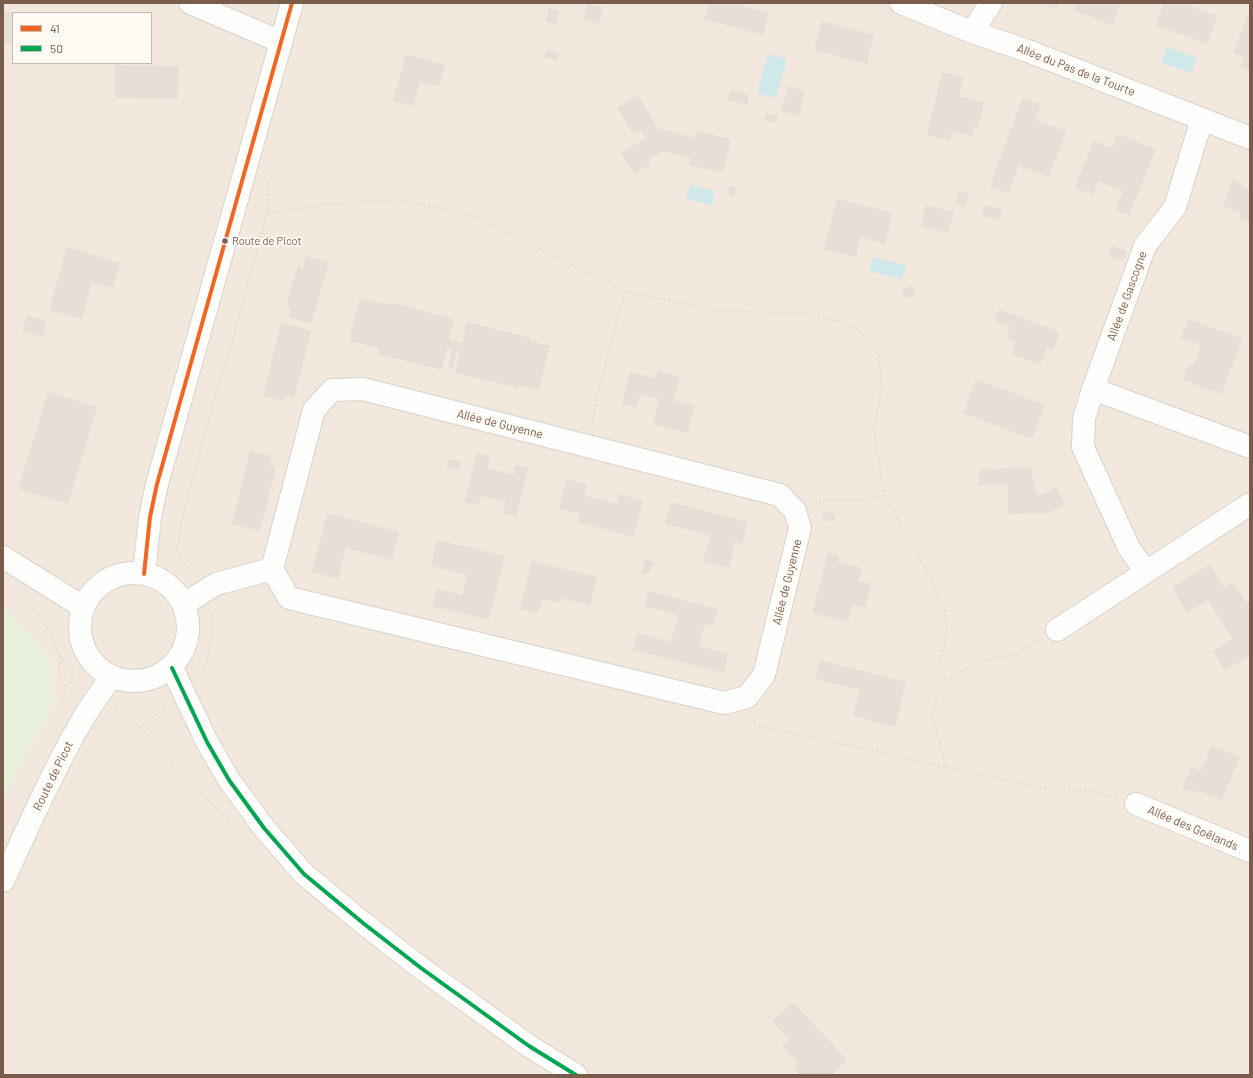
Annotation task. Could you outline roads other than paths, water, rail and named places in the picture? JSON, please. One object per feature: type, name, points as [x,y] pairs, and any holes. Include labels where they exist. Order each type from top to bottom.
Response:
[{"type":"street","points":[[190,3],[281,42]]},
{"type":"street","points":[[144,574],[150,518],[157,484],[292,3]]},
{"type":"street","name":"Allée du Pas de la Tourte","points":[[901,3],[972,32],[1028,51],[1250,138]]},
{"type":"street","points":[[972,32],[991,3]]},
{"type":"street","name":"Allée de Gascogne","points":[[1146,572],[1129,548],[1083,447],[1084,418],[1144,246],[1175,207],[1202,119]]},
{"type":"street","name":"Allée de Guyenne","points":[[362,389],[780,495],[795,511],[800,528],[764,675],[747,697],[724,703],[289,598],[272,569],[314,410],[332,390],[362,389]]},
{"type":"street","points":[[1093,389],[1250,447]]},
{"type":"street","points":[[1057,630],[1250,504]]},
{"type":"street","points":[[3,557],[83,607]]},
{"type":"street","points":[[184,604],[216,584],[272,569]]},
{"type":"street","points":[[126,574],[144,574],[160,580],[174,590],[184,604],[189,621],[188,638],[182,654],[172,668],[157,677],[141,682],[124,681],[95,666],[86,653],[80,638],[80,622],[83,607],[93,591],[108,580],[126,574]]},
{"type":"street","points":[[172,668],[207,742],[229,780],[264,828],[304,874],[363,923],[421,968],[529,1046],[576,1075]]},
{"type":"street","name":"Route de Picot","points":[[3,881],[58,764],[92,704],[112,676]]},
{"type":"street","name":"Allée des Goëlands","points":[[1136,804],[1250,852]]},
{"type":"water","points":[[1167,47],[1197,58],[1191,73],[1161,62]]},
{"type":"water","points":[[768,54],[787,59],[776,98],[757,93]]},
{"type":"water","points":[[690,185],[715,191],[712,205],[686,199]]},
{"type":"water","points":[[873,257],[906,265],[902,279],[869,271]]},
{"type":"place","name":"Route de Picot","points":[[225,241]]}]
